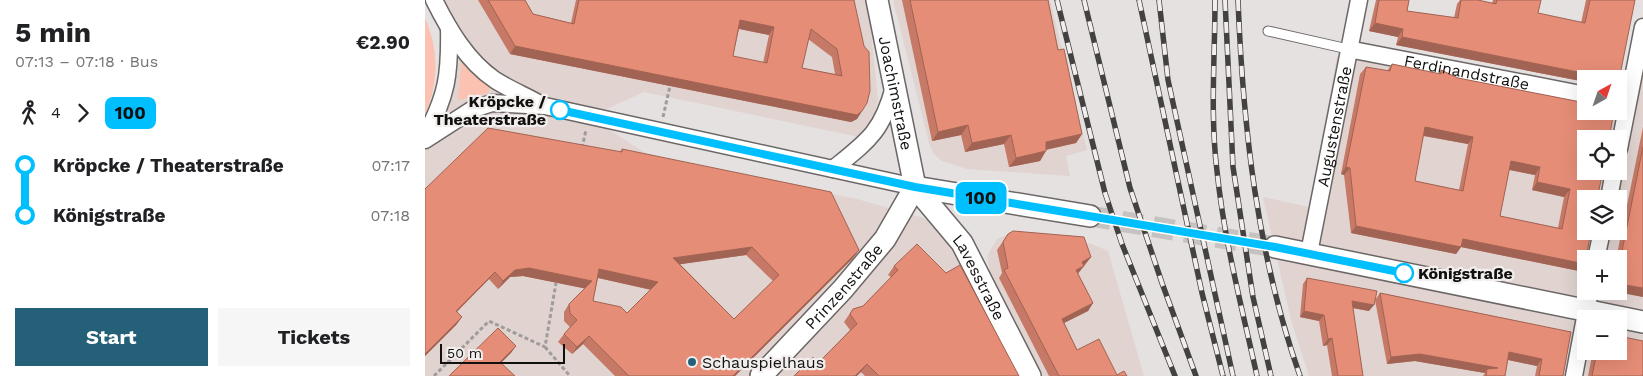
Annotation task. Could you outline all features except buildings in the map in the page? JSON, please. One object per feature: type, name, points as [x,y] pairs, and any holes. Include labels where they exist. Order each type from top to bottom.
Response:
[{"type":"street","points":[[434,0],[449,28],[480,68],[495,80],[545,106]]},
{"type":"street","name":"Joachimstraße","points":[[877,0],[915,187]]},
{"type":"street","name":"Augustenstraße","points":[[1309,253],[1359,0]]},
{"type":"street","points":[[1624,130],[1643,27]]},
{"type":"street","points":[[425,136],[439,110],[447,83],[449,28]]},
{"type":"street","name":"Ferdinandstraße","points":[[1348,49],[1577,93]]},
{"type":"street","points":[[833,169],[873,135],[885,116],[895,85]]},
{"type":"street","points":[[425,140],[473,109],[492,103],[545,106],[915,187],[1089,216]]},
{"type":"street","name":"Prinzenstraße","points":[[761,376],[843,289],[885,239],[915,187]]},
{"type":"street","name":"Lavesstraße","points":[[915,187],[962,244],[1030,376]]},
{"type":"street","points":[[1275,247],[1577,298]]},
{"type":"street","points":[[1574,376],[1588,300],[1643,322]]},
{"type":"lane","points":[[1269,31],[1348,49]]},
{"type":"path","points":[[660,131],[670,86]]},
{"type":"path","points":[[581,153],[589,117]]},
{"type":"path","points":[[545,347],[556,282]]},
{"type":"path","points":[[434,376],[489,321],[545,347],[570,376]]},
{"type":"shaded area","points":[[434,0],[868,0],[878,100],[870,129],[859,137],[644,92],[589,117],[653,158],[857,199],[927,219],[967,260],[1024,376],[425,376],[425,136],[450,59]]},
{"type":"shaded area","points":[[893,0],[1050,0],[1087,150],[1066,156],[1070,176],[967,169],[942,161],[934,154],[929,143]]},
{"type":"shaded area","points":[[425,18],[430,30],[435,54],[435,78],[425,115]]},
{"type":"shaded area","points":[[1337,56],[1577,106],[1577,120],[1627,120],[1627,116],[1630,117],[1643,57],[1643,376],[1309,376],[1291,320],[1263,197],[1309,207]]},
{"type":"shaded area","points":[[462,59],[490,86],[488,93],[458,100]]},
{"type":"shaded area","points":[[1012,233],[1092,244],[1108,251],[1144,376],[1041,376],[992,282],[987,256],[997,239]]},
{"type":"tunnel","points":[[1090,216],[1275,247]]},
{"type":"railway","points":[[1057,0],[1105,193],[1122,244],[1175,376]]},
{"type":"railway","points":[[1084,0],[1130,188],[1196,376]]},
{"type":"railway","points":[[1139,0],[1202,293],[1223,376]]},
{"type":"railway","points":[[1159,0],[1168,80],[1233,376]]},
{"type":"railway","points":[[1215,0],[1213,107],[1217,171],[1229,248],[1257,376]]},
{"type":"railway","points":[[1225,0],[1233,167],[1253,297],[1271,376]]},
{"type":"railway","points":[[1238,0],[1248,143],[1255,190],[1273,284],[1300,376]]},
{"type":"bus line","name":"100","points":[[560,110],[915,187],[1275,247],[1404,273]]},
{"type":"place","name":"Kröpcke / Theaterstraße","points":[[560,110]]},
{"type":"place","name":"Königstraße","points":[[1404,273]]},
{"type":"place","name":"Schauspielhaus","points":[[692,362]]}]
